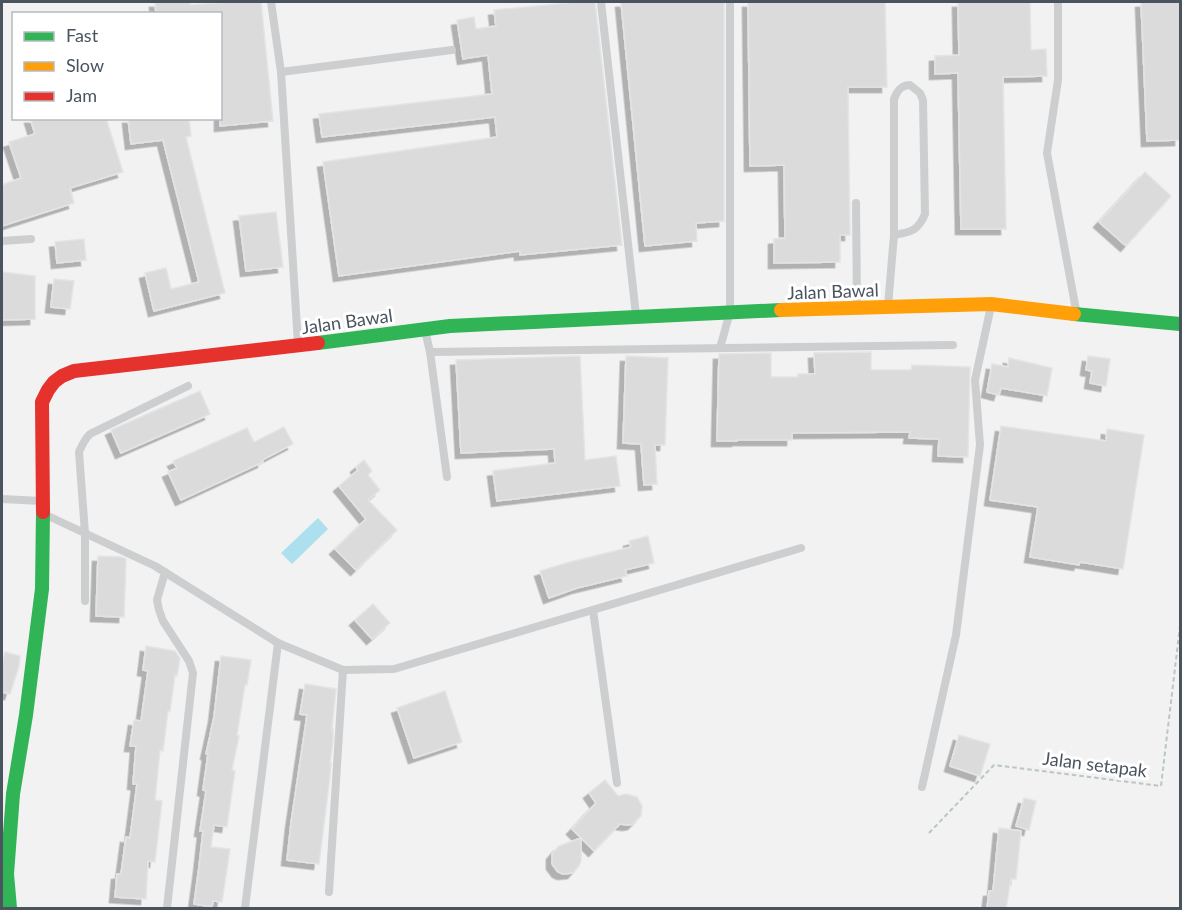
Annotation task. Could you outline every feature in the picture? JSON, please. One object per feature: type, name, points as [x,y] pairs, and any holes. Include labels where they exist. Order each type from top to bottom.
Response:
[{"type":"street","name":"Jalan Bawal","points":[[10,909],[7,874],[12,806],[42,589],[42,402],[48,387],[59,376],[74,371],[450,326],[636,316],[991,304],[1180,324]]},
{"type":"lane","points":[[271,2],[281,72],[298,346]]},
{"type":"lane","points":[[601,2],[636,316]]},
{"type":"lane","points":[[720,348],[730,312],[730,2]]},
{"type":"lane","points":[[1058,2],[1058,80],[1047,153],[1077,314]]},
{"type":"lane","points":[[281,72],[452,50]]},
{"type":"lane","points":[[888,307],[894,235],[894,99],[900,88],[910,85],[920,93],[923,100],[925,214],[917,227],[910,232],[894,235]]},
{"type":"lane","points":[[856,203],[857,307]]},
{"type":"lane","points":[[2,241],[31,239]]},
{"type":"lane","points":[[922,787],[956,635],[980,445],[975,380],[991,304]]},
{"type":"lane","points":[[424,329],[430,352],[447,477]]},
{"type":"lane","points":[[430,352],[953,345]]},
{"type":"lane","points":[[85,601],[85,533],[80,452],[84,440],[90,434],[188,386]]},
{"type":"lane","points":[[2,499],[43,507],[85,533],[155,566],[278,643],[343,670],[394,669],[801,548]]},
{"type":"lane","points":[[165,572],[157,600],[162,621],[189,662],[193,673],[167,909]]},
{"type":"lane","points":[[593,610],[617,783]]},
{"type":"lane","points":[[245,909],[278,643]]},
{"type":"lane","points":[[329,892],[343,670]]},
{"type":"path","name":"Jalan setapak","points":[[929,832],[994,765],[1161,786],[1180,626]]},
{"type":"water","points":[[318,518],[328,529],[292,564],[281,553]]},
{"type":"building","points":[[155,2],[190,2],[190,5],[261,2],[273,121],[220,126],[220,120],[222,120],[222,12],[156,12]]},
{"type":"building","points":[[595,2],[622,245],[520,255],[520,251],[339,276],[323,162],[497,137],[495,117],[322,137],[319,114],[492,94],[488,55],[463,59],[457,20],[474,17],[476,29],[496,26],[494,10]]},
{"type":"building","points":[[621,2],[724,2],[724,221],[696,223],[697,241],[645,246]]},
{"type":"building","points":[[748,2],[885,2],[887,87],[848,87],[850,235],[840,235],[840,262],[774,263],[774,239],[785,238],[784,165],[750,166]]},
{"type":"building","points":[[958,2],[1030,2],[1031,50],[1046,49],[1047,76],[1003,77],[1006,229],[961,229],[958,73],[935,74],[935,56],[959,55]]},
{"type":"building","points":[[1141,2],[1180,2],[1180,140],[1147,141]]},
{"type":"building","points":[[31,120],[107,120],[123,172],[70,188],[74,203],[2,226],[2,185],[21,178],[9,142],[35,134]]},
{"type":"building","points":[[128,120],[189,120],[191,136],[186,137],[225,293],[154,311],[145,273],[166,268],[171,289],[199,282],[163,140],[131,144]]},
{"type":"building","points":[[1145,172],[1171,196],[1126,246],[1099,222]]},
{"type":"building","points":[[276,212],[283,267],[246,271],[239,216]]},
{"type":"building","points":[[84,239],[86,260],[57,263],[55,242]]},
{"type":"building","points":[[2,272],[35,276],[35,319],[2,320]]},
{"type":"building","points":[[54,279],[74,281],[70,309],[51,307]]},
{"type":"building","points":[[871,352],[871,370],[911,370],[912,365],[970,367],[968,457],[938,456],[939,439],[909,438],[910,432],[792,433],[792,440],[717,441],[719,354],[771,353],[771,377],[798,377],[798,374],[815,374],[814,353]]},
{"type":"building","points":[[580,356],[585,460],[616,456],[620,486],[497,501],[493,471],[555,463],[554,449],[461,453],[456,360]]},
{"type":"building","points":[[626,356],[668,358],[665,445],[655,445],[657,484],[644,485],[641,444],[623,443]]},
{"type":"building","points":[[1088,356],[1110,359],[1106,386],[1090,383],[1092,371],[1086,370]]},
{"type":"building","points":[[1009,358],[1052,368],[1047,396],[1001,388],[999,395],[987,392],[992,364],[1008,367]]},
{"type":"building","points":[[200,391],[210,414],[121,453],[111,430]]},
{"type":"building","points":[[1001,426],[1106,441],[1107,429],[1144,435],[1123,569],[1030,557],[1038,507],[990,500]]},
{"type":"building","points":[[284,427],[293,444],[262,460],[263,462],[181,500],[168,472],[177,468],[173,461],[247,428],[254,442]]},
{"type":"building","points":[[364,460],[372,471],[368,475],[380,490],[368,500],[397,530],[356,570],[335,549],[366,519],[339,486],[358,470],[356,467]]},
{"type":"building","points":[[648,536],[654,563],[625,570],[627,576],[577,588],[549,598],[540,571],[631,547],[629,541]]},
{"type":"building","points":[[98,556],[126,559],[124,617],[96,616]]},
{"type":"building","points":[[373,604],[390,623],[372,639],[355,620]]},
{"type":"building","points":[[146,646],[175,651],[180,658],[170,711],[168,711],[163,751],[160,750],[155,800],[162,801],[155,862],[148,861],[146,899],[115,897],[117,874],[121,874],[126,837],[130,838],[137,784],[133,784],[136,746],[130,746],[134,720],[141,721],[148,671],[143,670]]},
{"type":"building","points":[[5,652],[20,656],[10,694],[2,692],[2,663]]},
{"type":"building","points":[[221,656],[251,660],[237,735],[239,736],[232,770],[235,771],[227,827],[214,825],[211,847],[230,849],[222,902],[213,901],[212,907],[194,904],[203,831],[200,831],[206,791],[203,790],[208,754],[206,754],[214,717]]},
{"type":"building","points":[[305,684],[336,689],[330,777],[319,864],[287,860],[307,715],[300,714]]},
{"type":"building","points":[[445,691],[462,742],[414,758],[397,708]]},
{"type":"building","points":[[959,735],[990,744],[980,776],[950,766]]},
{"type":"building","points":[[605,780],[618,796],[626,794],[637,797],[642,806],[641,816],[633,824],[620,824],[594,851],[572,829],[596,803],[589,793]]},
{"type":"building","points":[[1024,798],[1036,801],[1029,830],[1016,826]]},
{"type":"building","points":[[999,828],[1021,831],[1016,879],[1011,879],[1006,909],[987,909],[989,891],[993,891]]},
{"type":"building","points":[[581,838],[579,866],[573,873],[558,872],[552,864],[552,854],[559,846]]},
{"type":"traffic: fast","points":[[318,343],[450,326],[781,310]]},
{"type":"traffic: fast","points":[[1074,314],[1180,324]]},
{"type":"traffic: fast","points":[[10,908],[7,874],[13,794],[26,715],[42,589],[43,512]]},
{"type":"traffic: slow","points":[[781,310],[991,304],[1074,314]]},
{"type":"traffic: jam","points":[[43,512],[42,402],[54,382],[62,376],[74,371],[318,343]]}]
